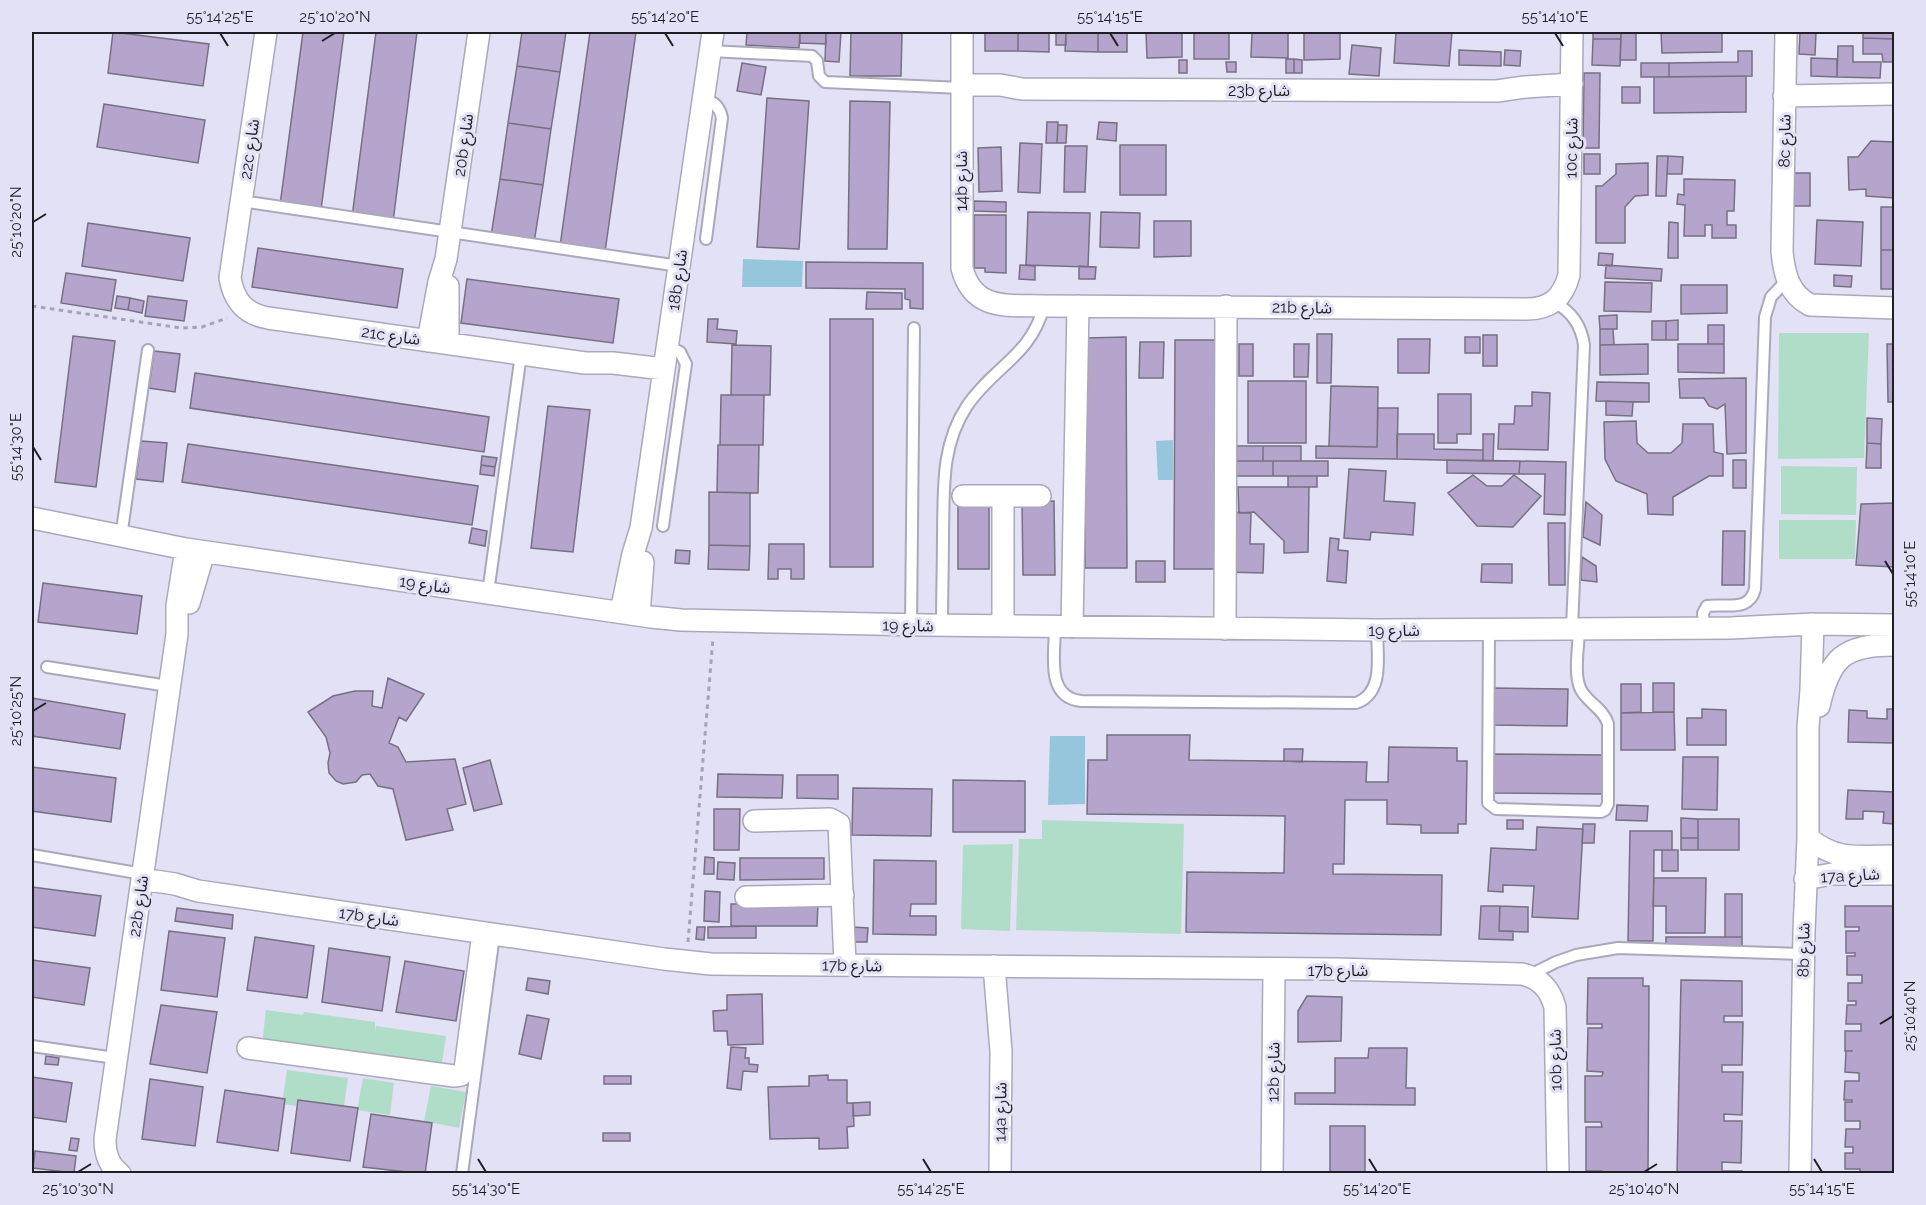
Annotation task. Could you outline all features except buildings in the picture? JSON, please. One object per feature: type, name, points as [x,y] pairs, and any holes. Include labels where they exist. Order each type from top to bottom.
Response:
[{"type":"street","name":"22c شارع","points":[[245,310],[237,301],[230,279],[266,32]]},
{"type":"street","name":"20b شارع","points":[[438,342],[446,259],[479,32]]},
{"type":"street","name":"14b شارع","points":[[962,32],[962,268],[965,280],[972,291],[982,299],[1006,304]]},
{"type":"street","name":"10c شارع","points":[[1554,303],[1562,295],[1567,285],[1570,264],[1572,32]]},
{"type":"street","name":"8c شارع","points":[[1786,32],[1782,251],[1787,280]]},
{"type":"street","name":"18b شارع","points":[[630,614],[635,545],[641,528],[711,41]]},
{"type":"street","name":"23b شارع","points":[[962,91],[1022,88],[1497,91],[1525,87],[1572,92]]},
{"type":"street","points":[[1785,88],[1841,94],[1894,94]]},
{"type":"street","points":[[1787,280],[1799,300],[1810,305],[1894,309]]},
{"type":"street","name":"21b شارع","points":[[1006,304],[1536,309],[1554,303]]},
{"type":"street","points":[[1063,626],[1078,306]]},
{"type":"street","points":[[1225,629],[1226,306]]},
{"type":"street","name":"21c شارع","points":[[245,310],[256,316],[268,318],[585,363],[613,363],[663,378]]},
{"type":"street","points":[[963,496],[1040,496]]},
{"type":"street","points":[[1003,496],[1003,626]]},
{"type":"street","name":"شارع 19","points":[[32,519],[195,551],[630,614],[714,621],[1377,630],[1805,629],[1894,625]]},
{"type":"street","name":"شارع 19","points":[[32,530],[73,528]]},
{"type":"street","name":"22b شارع","points":[[120,1173],[109,1160],[105,1150],[105,1139],[177,634],[177,606],[195,551]]},
{"type":"street","name":"شارع 19","points":[[1805,629],[1894,639]]},
{"type":"street","name":"8b شارع","points":[[1800,1173],[1803,954],[1808,838],[1808,727],[1801,693],[1805,629]]},
{"type":"street","points":[[1808,727],[1818,709],[1825,681],[1840,660],[1862,648],[1894,645]]},
{"type":"street","points":[[754,821],[830,819],[836,821],[840,827],[845,964]]},
{"type":"street","name":"17a شارع","points":[[1808,838],[1823,850],[1839,856],[1894,856]]},
{"type":"street","name":"17a شارع","points":[[1805,879],[1832,874],[1894,873]]},
{"type":"street","name":"17b شارع","points":[[142,882],[175,884],[198,891],[686,962],[1520,974]]},
{"type":"street","points":[[746,897],[843,895]]},
{"type":"street","points":[[248,1048],[460,1075],[465,1069],[488,934]]},
{"type":"street","name":"14a شارع","points":[[1000,1173],[1001,1051],[998,1028],[1003,967]]},
{"type":"street","name":"12b شارع","points":[[1272,1173],[1274,970]]},
{"type":"street","name":"10b شارع","points":[[1520,974],[1547,988],[1555,1007],[1557,1173]]},
{"type":"lane","points":[[711,41],[812,56],[817,61],[819,76],[825,82],[962,91]]},
{"type":"lane","points":[[703,99],[714,102],[719,107],[722,118],[706,239]]},
{"type":"lane","points":[[242,201],[679,266]]},
{"type":"lane","points":[[1704,628],[1703,613],[1707,606],[1741,605],[1751,600],[1755,589],[1765,317],[1771,297],[1787,280]]},
{"type":"lane","points":[[1489,630],[1488,803],[1496,809],[1601,812],[1605,810],[1608,804],[1608,724],[1604,714],[1585,696],[1579,683],[1576,628],[1584,345],[1578,324],[1564,308],[1554,303]]},
{"type":"lane","points":[[942,625],[944,473],[951,437],[959,420],[980,389],[1030,340],[1044,306]]},
{"type":"lane","points":[[911,625],[914,328]]},
{"type":"lane","points":[[663,526],[686,364],[680,352],[668,346]]},
{"type":"lane","points":[[121,537],[148,350]]},
{"type":"lane","points":[[488,593],[521,354]]},
{"type":"lane","points":[[1063,626],[1056,686],[1071,700],[1081,701],[1356,703],[1369,696],[1376,683],[1377,630]]},
{"type":"lane","points":[[47,667],[168,686]]},
{"type":"lane","points":[[32,855],[142,882]]},
{"type":"lane","points":[[462,1173],[488,934]]},
{"type":"lane","points":[[1520,974],[1576,955],[1618,948],[1803,954]]},
{"type":"lane","points":[[32,1046],[115,1058]]},
{"type":"path","points":[[32,306],[192,328],[213,323],[245,310]]},
{"type":"path","points":[[686,962],[714,621]]},
{"type":"green space","points":[[1779,333],[1869,333],[1864,458],[1778,459]]},
{"type":"green space","points":[[1781,466],[1857,467],[1856,515],[1781,514]]},
{"type":"green space","points":[[1779,520],[1856,520],[1855,559],[1779,559]]},
{"type":"green space","points":[[1042,820],[1184,824],[1181,934],[1016,930],[1019,839],[1042,839]]},
{"type":"green space","points":[[1013,844],[1010,931],[961,929],[963,845]]},
{"type":"green space","points":[[266,1010],[303,1015],[304,1012],[375,1022],[375,1032],[376,1026],[446,1036],[441,1069],[262,1045]]},
{"type":"green space","points":[[287,1070],[348,1078],[343,1112],[282,1104]]},
{"type":"green space","points":[[363,1078],[394,1083],[390,1115],[357,1110]]},
{"type":"green space","points":[[431,1086],[466,1092],[459,1128],[424,1121]]},
{"type":"water","points":[[743,259],[803,261],[802,287],[742,287]]},
{"type":"water","points":[[1173,440],[1173,480],[1158,480],[1156,441]]},
{"type":"water","points":[[1050,736],[1085,736],[1085,804],[1048,805]]}]
